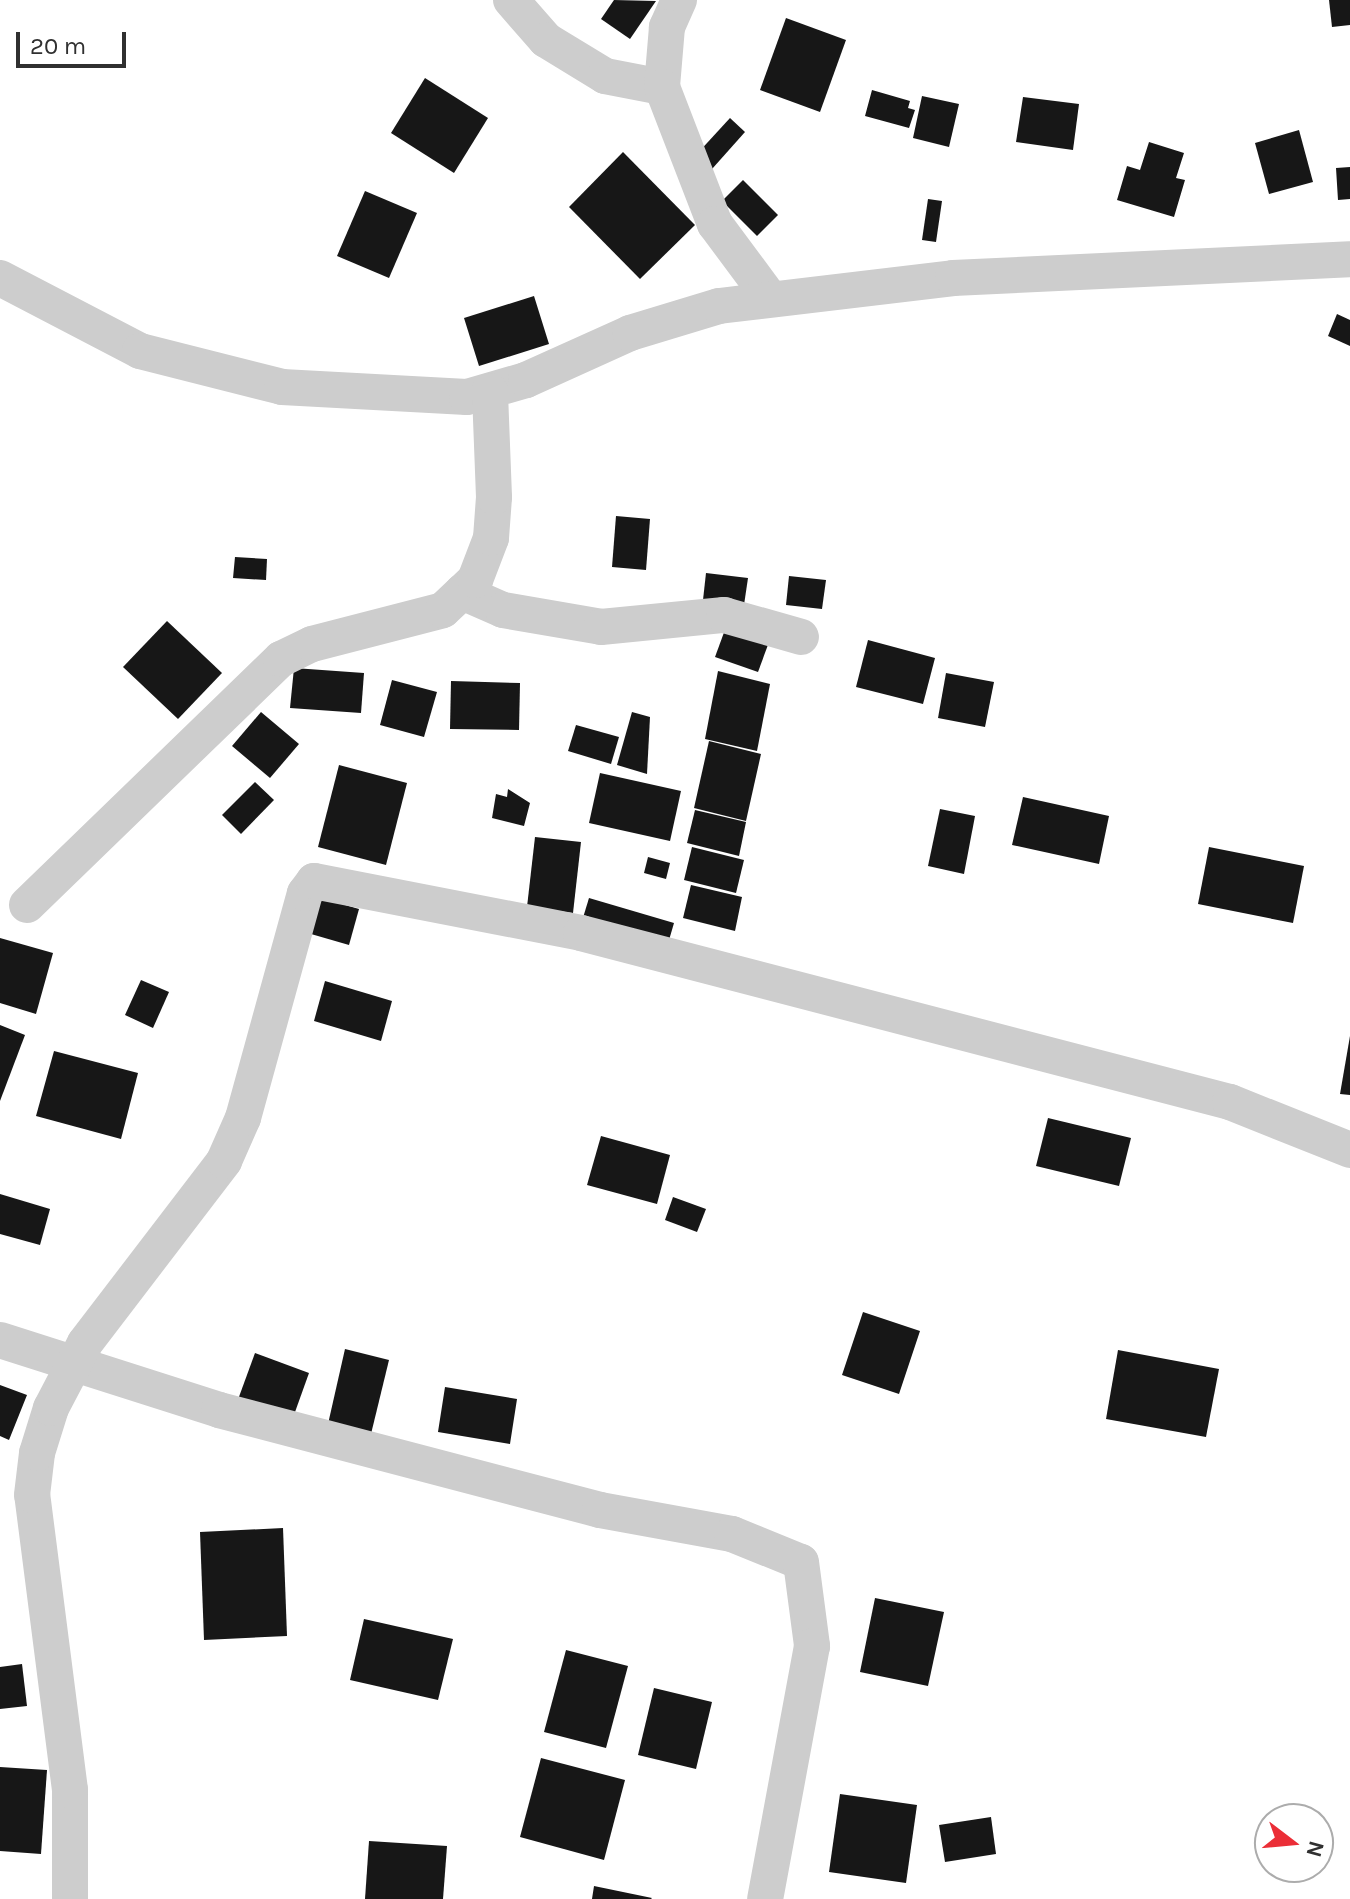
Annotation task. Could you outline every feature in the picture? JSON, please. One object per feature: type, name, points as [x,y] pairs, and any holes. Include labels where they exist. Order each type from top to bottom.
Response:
[{"type":"street","points":[[511,0],[546,40],[605,76],[662,87]]},
{"type":"street","points":[[679,0],[667,27],[662,87],[715,224],[770,298]]},
{"type":"street","points":[[0,278],[140,351],[282,387],[467,397],[490,391],[630,333],[770,298],[953,278],[1350,259]]},
{"type":"street","points":[[27,905],[281,659],[312,644],[443,610],[475,580],[491,538],[490,391]]},
{"type":"street","points":[[462,592],[503,610],[601,627],[724,615],[801,637]]},
{"type":"street","points":[[70,1899],[70,1790],[32,1495],[51,1408],[72,1368],[224,1161],[243,1118],[305,893],[314,881],[658,953],[1230,1102],[1350,1150]]},
{"type":"street","points":[[0,1340],[72,1368],[600,1510],[732,1534],[801,1562],[812,1646],[765,1899]]},
{"type":"building","points":[[614,0],[656,1],[630,39],[601,19]]},
{"type":"building","points":[[1329,0],[1350,0],[1350,25],[1332,27]]},
{"type":"building","points":[[786,18],[846,40],[820,112],[760,90]]},
{"type":"building","points":[[425,78],[488,118],[454,173],[391,133]]},
{"type":"building","points":[[872,90],[910,101],[908,108],[915,110],[909,128],[865,116]]},
{"type":"building","points":[[922,96],[959,104],[949,147],[913,138]]},
{"type":"building","points":[[1023,97],[1079,104],[1073,150],[1016,142]]},
{"type":"building","points":[[730,118],[745,132],[712,169],[696,155]]},
{"type":"building","points":[[1299,130],[1313,182],[1269,194],[1255,143]]},
{"type":"building","points":[[1149,142],[1184,153],[1176,178],[1185,180],[1174,217],[1117,200],[1127,166],[1140,170]]},
{"type":"building","points":[[623,152],[695,225],[640,279],[569,207]]},
{"type":"building","points":[[1350,167],[1350,199],[1338,200],[1336,168]]},
{"type":"building","points":[[743,180],[778,215],[757,236],[722,201]]},
{"type":"building","points":[[365,191],[417,213],[389,278],[337,256]]},
{"type":"building","points":[[928,199],[942,201],[936,242],[922,240]]},
{"type":"building","points":[[534,296],[549,344],[479,366],[464,318]]},
{"type":"building","points":[[1337,314],[1350,320],[1350,346],[1328,336]]},
{"type":"building","points":[[616,516],[650,519],[646,570],[612,567]]},
{"type":"building","points":[[235,557],[267,559],[266,580],[233,578]]},
{"type":"building","points":[[706,573],[748,578],[744,605],[703,600]]},
{"type":"building","points":[[789,576],[826,580],[822,609],[786,605]]},
{"type":"building","points":[[167,621],[222,673],[178,719],[123,667]]},
{"type":"building","points":[[726,627],[769,642],[758,672],[715,657]]},
{"type":"building","points":[[868,640],[935,658],[923,704],[856,687]]},
{"type":"building","points":[[294,668],[364,673],[361,713],[290,708]]},
{"type":"building","points":[[718,671],[770,684],[757,751],[705,739]]},
{"type":"building","points":[[946,673],[994,682],[985,727],[938,718]]},
{"type":"building","points":[[392,680],[437,692],[424,737],[380,725]]},
{"type":"building","points":[[451,681],[520,683],[519,730],[450,729]]},
{"type":"building","points":[[261,712],[299,744],[270,778],[232,746]]},
{"type":"building","points":[[632,712],[650,717],[647,774],[617,765]]},
{"type":"building","points":[[576,725],[619,737],[611,764],[568,751]]},
{"type":"building","points":[[709,741],[761,754],[746,821],[694,808]]},
{"type":"building","points":[[339,765],[407,783],[386,865],[318,847]]},
{"type":"building","points":[[600,773],[681,791],[670,841],[589,823]]},
{"type":"building","points":[[255,782],[274,800],[241,834],[222,815]]},
{"type":"building","points":[[508,789],[530,803],[524,826],[492,818],[496,794],[507,797]]},
{"type":"building","points":[[1023,797],[1109,816],[1099,864],[1012,845]]},
{"type":"building","points":[[940,809],[975,816],[964,874],[928,866]]},
{"type":"building","points":[[695,810],[746,822],[739,856],[687,843]]},
{"type":"building","points":[[535,837],[581,842],[573,913],[527,907]]},
{"type":"building","points":[[692,847],[744,860],[736,893],[684,880]]},
{"type":"building","points":[[1209,847],[1304,866],[1293,923],[1198,904]]},
{"type":"building","points":[[648,857],[670,863],[666,879],[644,873]]},
{"type":"building","points":[[691,885],[742,897],[735,931],[683,918]]},
{"type":"building","points":[[321,898],[359,909],[349,945],[311,934]]},
{"type":"building","points":[[589,898],[674,923],[667,947],[582,921]]},
{"type":"building","points":[[0,938],[53,953],[36,1014],[0,1003]]},
{"type":"building","points":[[141,980],[169,992],[153,1028],[125,1015]]},
{"type":"building","points":[[325,981],[392,1001],[381,1041],[314,1021]]},
{"type":"building","points":[[0,1025],[25,1035],[0,1101]]},
{"type":"building","points":[[1350,1036],[1350,1095],[1340,1094]]},
{"type":"building","points":[[54,1051],[138,1073],[121,1139],[36,1116]]},
{"type":"building","points":[[1048,1118],[1131,1138],[1119,1186],[1036,1166]]},
{"type":"building","points":[[601,1136],[670,1155],[657,1204],[587,1185]]},
{"type":"building","points":[[0,1194],[50,1209],[40,1245],[0,1234]]},
{"type":"building","points":[[673,1197],[706,1209],[697,1232],[665,1220]]},
{"type":"building","points":[[863,1312],[920,1331],[899,1394],[842,1375]]},
{"type":"building","points":[[345,1349],[389,1360],[371,1434],[328,1424]]},
{"type":"building","points":[[1118,1350],[1219,1369],[1206,1437],[1106,1419]]},
{"type":"building","points":[[255,1353],[309,1373],[290,1426],[236,1405]]},
{"type":"building","points":[[0,1385],[27,1395],[9,1440],[0,1436]]},
{"type":"building","points":[[445,1387],[517,1399],[510,1444],[438,1432]]},
{"type":"building","points":[[283,1528],[287,1636],[204,1640],[200,1532]]},
{"type":"building","points":[[875,1598],[944,1612],[928,1686],[860,1672]]},
{"type":"building","points":[[364,1619],[453,1639],[438,1700],[350,1680]]},
{"type":"building","points":[[566,1650],[628,1666],[606,1748],[544,1732]]},
{"type":"building","points":[[22,1664],[27,1706],[0,1709],[0,1667]]},
{"type":"building","points":[[654,1688],[712,1702],[696,1769],[638,1755]]},
{"type":"building","points":[[541,1758],[625,1780],[604,1860],[520,1837]]},
{"type":"building","points":[[0,1767],[47,1770],[41,1854],[0,1851]]},
{"type":"building","points":[[840,1794],[917,1805],[906,1883],[829,1872]]},
{"type":"building","points":[[991,1817],[996,1854],[945,1862],[939,1825]]},
{"type":"building","points":[[369,1841],[447,1846],[443,1899],[365,1899]]},
{"type":"building","points":[[594,1886],[652,1898],[592,1899]]}]
